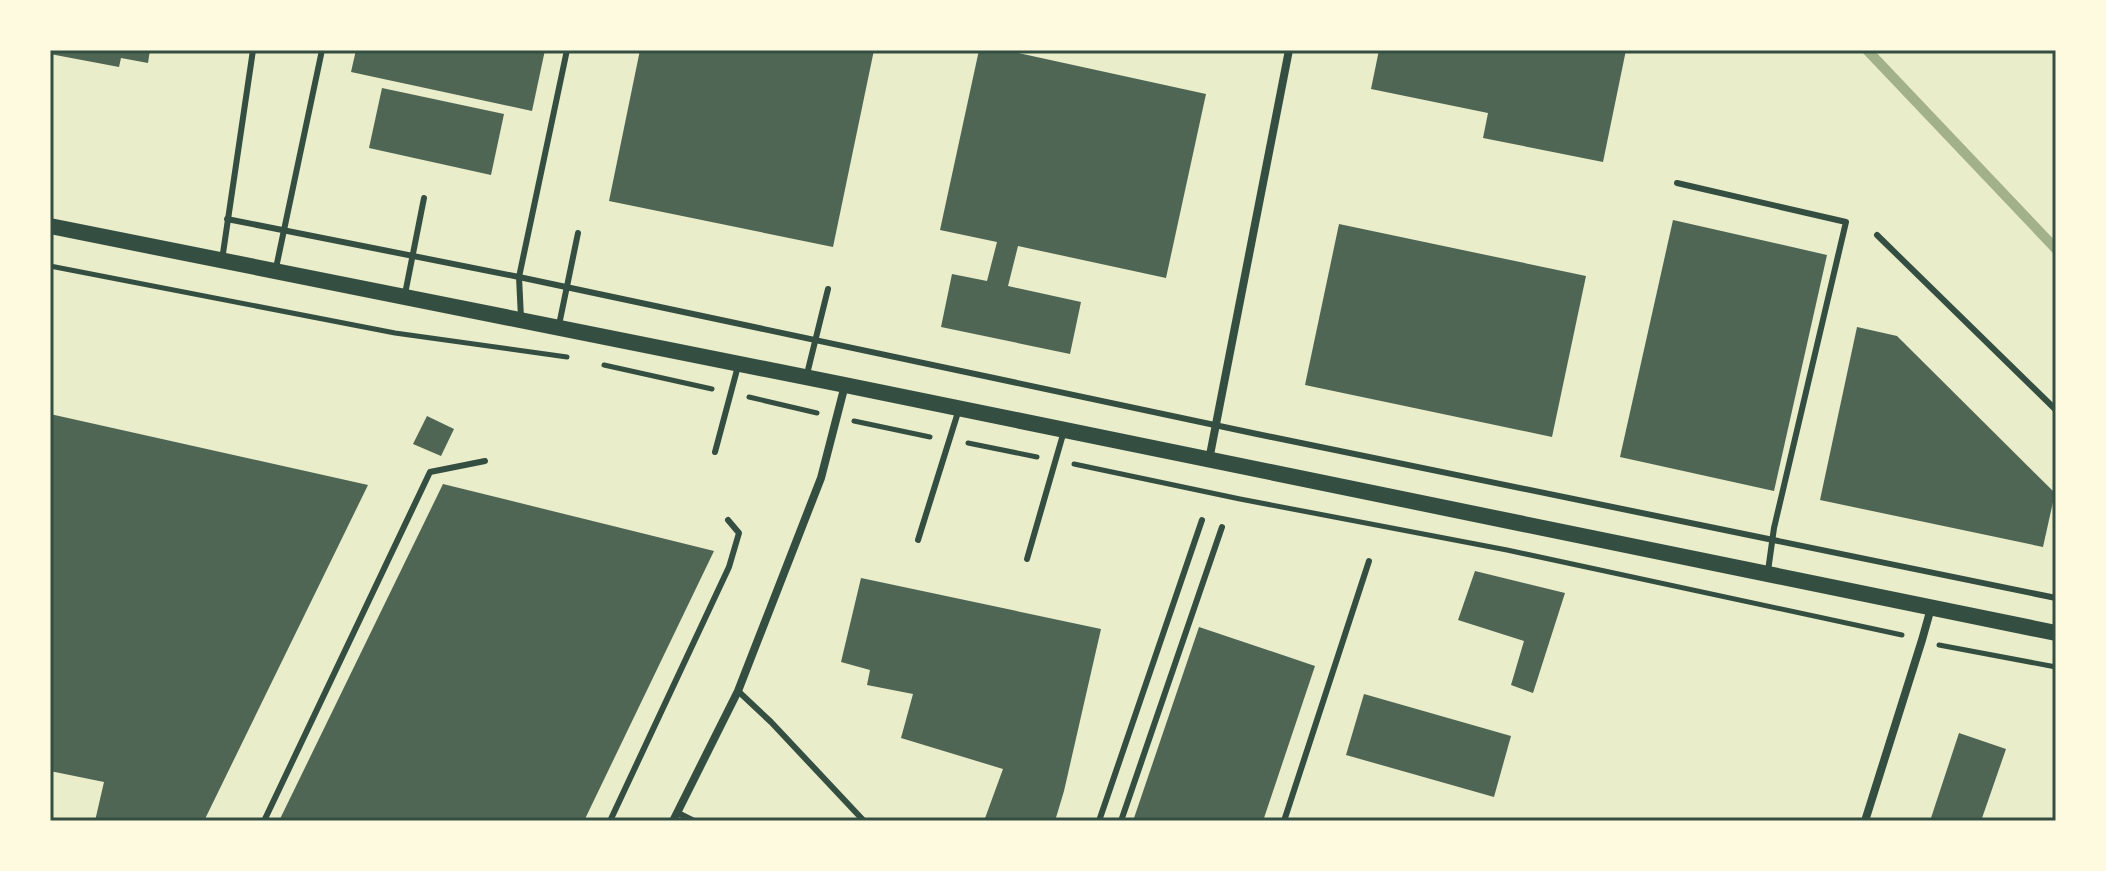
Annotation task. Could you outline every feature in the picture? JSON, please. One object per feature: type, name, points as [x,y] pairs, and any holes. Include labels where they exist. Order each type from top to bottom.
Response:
[{"type":"main road","points":[[50,226],[2056,633]]},
{"type":"street","points":[[1208,461],[1289,50]]},
{"type":"street","points":[[675,817],[738,691],[821,478],[845,385]]},
{"type":"street","points":[[1865,821],[1931,607]]},
{"type":"lane","points":[[222,260],[253,50]]},
{"type":"lane","points":[[275,271],[322,50]]},
{"type":"lane","points":[[521,321],[519,277],[567,50]]},
{"type":"lane","points":[[1677,183],[1846,222],[1771,540],[1768,575]]},
{"type":"lane","points":[[404,298],[424,198]]},
{"type":"lane","points":[[227,219],[519,277],[2056,598]]},
{"type":"lane","points":[[558,328],[578,233]]},
{"type":"lane","points":[[1877,235],[2056,410]]},
{"type":"lane","points":[[806,378],[828,289]]},
{"type":"lane","points":[[715,452],[738,365]]},
{"type":"lane","points":[[918,540],[959,409]]},
{"type":"lane","points":[[1027,559],[1064,431]]},
{"type":"lane","points":[[264,821],[430,472],[485,461]]},
{"type":"lane","points":[[610,821],[729,567],[739,533],[728,520]]},
{"type":"lane","points":[[1099,821],[1202,520]]},
{"type":"lane","points":[[1121,821],[1222,527]]},
{"type":"lane","points":[[1284,821],[1369,561]]},
{"type":"lane","points":[[738,691],[864,821]]},
{"type":"lane","points":[[675,817],[694,821]]},
{"type":"building","points":[[50,50],[150,50],[148,63],[121,58],[119,67],[50,54]]},
{"type":"building","points":[[356,50],[545,50],[532,111],[351,72]]},
{"type":"building","points":[[640,50],[874,50],[833,247],[609,201]]},
{"type":"building","points":[[979,50],[1004,50],[1206,94],[1166,278],[1018,246],[1008,286],[1081,302],[1070,354],[941,327],[952,274],[987,281],[997,242],[940,230]]},
{"type":"building","points":[[1379,50],[1626,50],[1603,162],[1483,138],[1488,113],[1371,89]]},
{"type":"building","points":[[382,88],[504,114],[491,175],[369,148]]},
{"type":"building","points":[[1673,220],[1827,255],[1774,491],[1620,457]]},
{"type":"building","points":[[1339,224],[1586,276],[1552,437],[1305,385]]},
{"type":"building","points":[[1857,327],[1897,336],[2055,493],[2043,547],[1820,500]]},
{"type":"building","points":[[50,414],[368,485],[204,821],[95,821],[104,782],[50,771]]},
{"type":"building","points":[[427,416],[454,429],[441,456],[413,444]]},
{"type":"building","points":[[443,484],[714,551],[584,821],[279,821]]},
{"type":"building","points":[[1475,571],[1565,593],[1533,693],[1511,685],[1524,641],[1458,620]]},
{"type":"building","points":[[861,578],[1101,629],[1055,821],[984,821],[1003,769],[901,738],[913,694],[867,685],[870,670],[841,662]]},
{"type":"building","points":[[1199,627],[1315,666],[1263,821],[1133,821]]},
{"type":"building","points":[[1364,694],[1511,736],[1494,797],[1346,755]]},
{"type":"building","points":[[1959,733],[2006,749],[1981,821],[1930,821]]},
{"type":"waterway","points":[[1867,50],[2056,249]]}]
